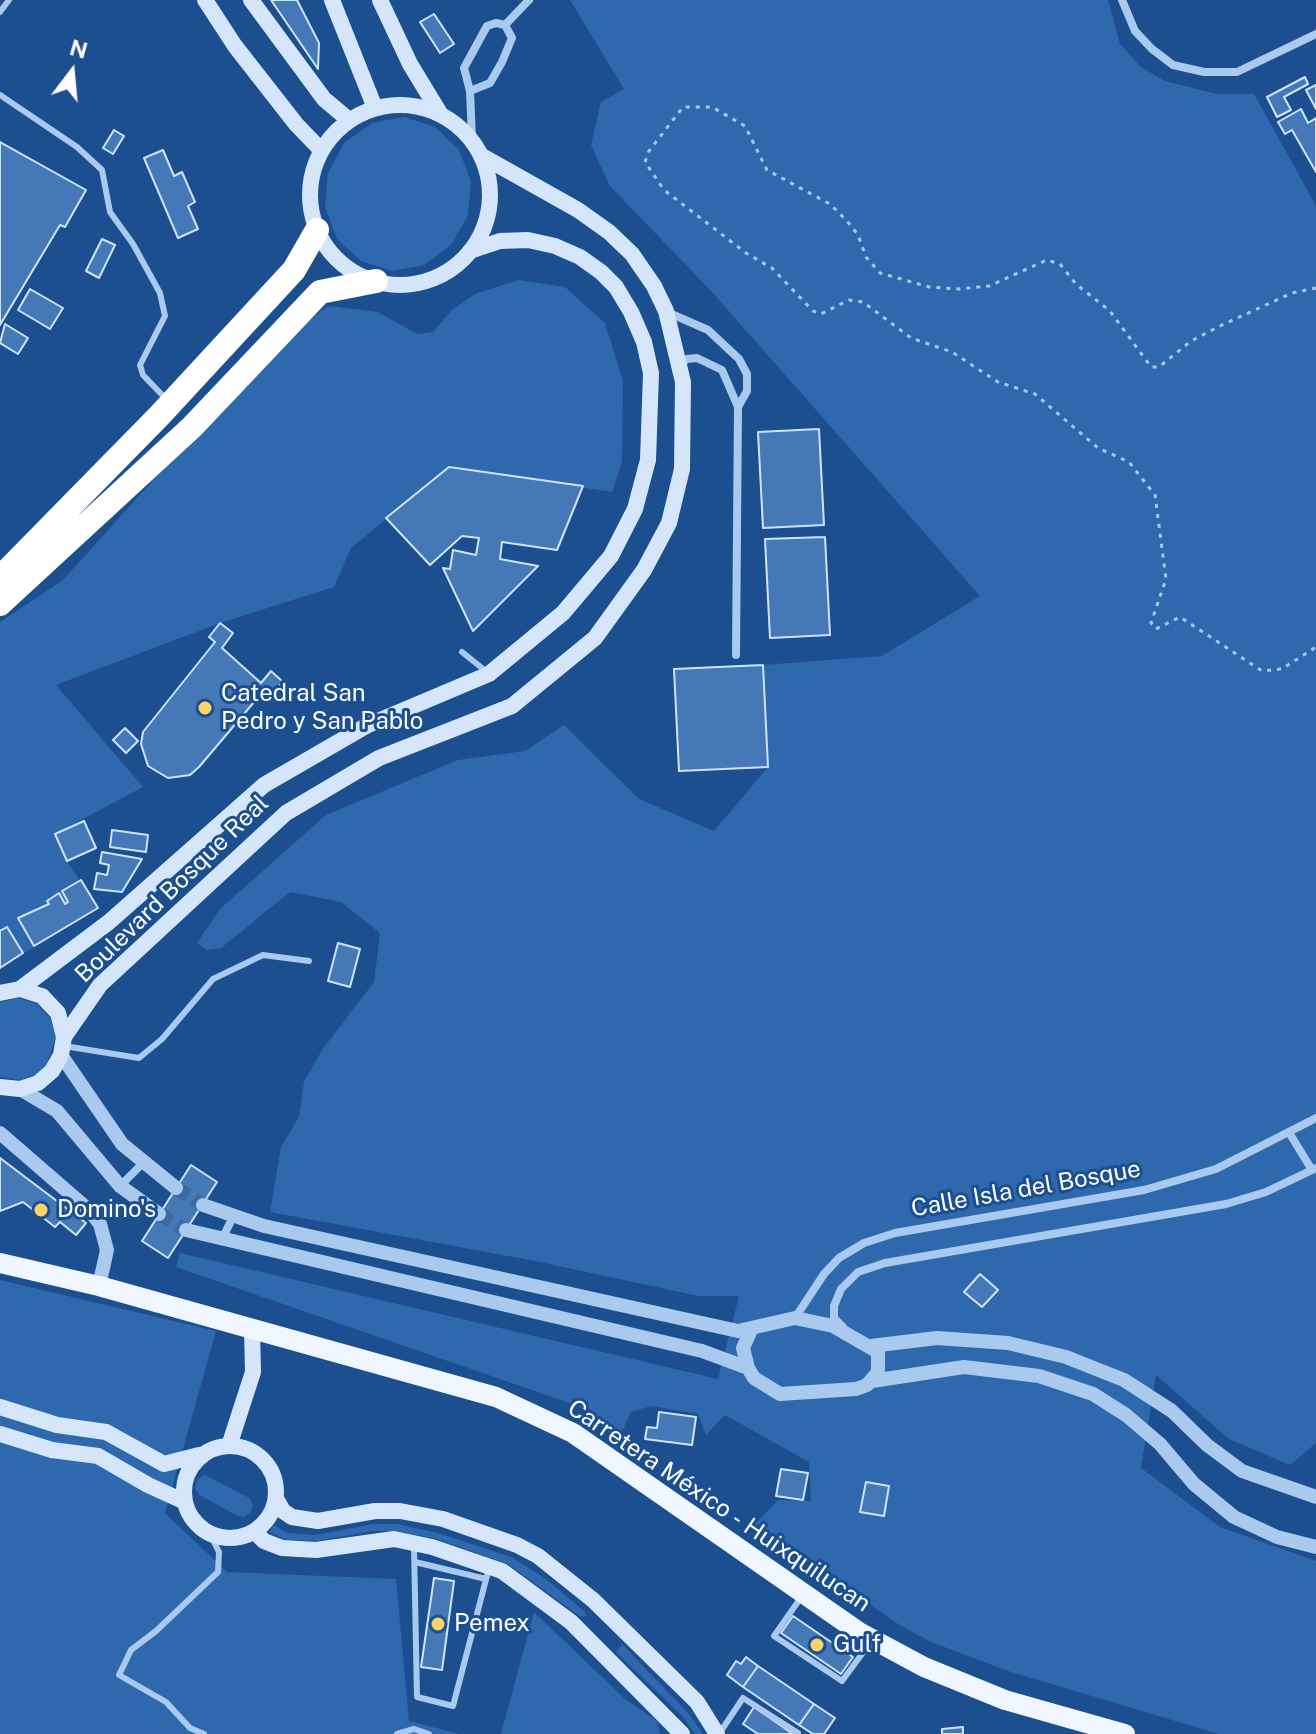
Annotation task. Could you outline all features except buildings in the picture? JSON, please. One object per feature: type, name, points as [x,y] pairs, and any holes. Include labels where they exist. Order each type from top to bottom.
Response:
[{"type":"highway","points":[[0,604],[17,572],[231,335],[294,270],[317,230]]},
{"type":"highway","points":[[17,572],[192,427],[320,292],[376,281]]},
{"type":"highway","points":[[231,335],[255,359]]},
{"type":"main road","points":[[205,0],[252,68],[321,150]]},
{"type":"main road","points":[[251,0],[324,99],[349,120]]},
{"type":"main road","points":[[332,0],[375,108]]},
{"type":"main road","points":[[380,0],[410,64],[441,115],[472,140],[482,156],[489,181],[490,207],[482,232],[470,251],[449,270],[426,281],[401,285],[376,281],[341,262],[317,230],[310,189],[321,150],[349,120],[375,108],[409,105],[441,115]]},
{"type":"main road","name":"Boulevard Bosque Real","points":[[20,1089],[38,1083],[52,1071],[63,1046],[100,985],[286,813],[379,758],[512,706],[595,638],[644,570],[669,523],[683,455],[685,426],[680,365],[666,311],[654,286],[632,254],[609,232],[578,210],[482,156]]},
{"type":"main road","name":"Boulevard Bosque Real","points":[[20,989],[109,922],[264,785],[366,726],[489,674],[563,613],[611,556],[635,509],[648,460],[651,373],[644,342],[616,287],[580,257],[555,246],[528,240],[500,241],[470,251]]},
{"type":"main road","points":[[0,993],[20,989],[42,996],[58,1013],[63,1046]]},
{"type":"main road","points":[[0,1087],[20,1089]]},
{"type":"main road","name":"Carretera México - Huixquilucan","points":[[0,1263],[99,1286],[496,1397],[573,1433],[872,1639],[924,1667],[1005,1700],[1125,1734]]},
{"type":"main road","points":[[229,1446],[253,1372],[252,1328]]},
{"type":"main road","points":[[0,1407],[57,1425],[106,1432],[164,1464],[189,1460],[229,1446],[257,1455],[270,1469],[277,1500],[283,1511],[292,1517],[318,1521],[375,1511],[400,1511],[443,1519],[517,1545],[538,1556],[593,1600],[697,1702],[718,1734]]},
{"type":"main road","points":[[0,1434],[52,1450],[98,1456],[183,1501]]},
{"type":"main road","points":[[204,1453],[191,1466],[184,1483],[183,1501],[193,1522],[211,1536],[233,1539],[255,1532],[267,1520],[277,1500]]},
{"type":"main road","points":[[255,1532],[264,1541],[282,1548],[316,1550],[373,1539],[414,1543],[488,1573],[519,1581],[571,1622],[682,1734]]},
{"type":"street","points":[[505,25],[529,0]]},
{"type":"street","points":[[1124,3],[1135,31],[1152,49],[1173,65],[1204,72],[1237,72],[1316,34]]},
{"type":"street","points":[[472,140],[470,91],[464,68],[480,35],[491,24],[505,25]]},
{"type":"street","points":[[470,91],[490,83],[502,62],[512,38],[505,25]]},
{"type":"street","points":[[666,311],[708,330],[739,359],[747,374],[747,391],[738,407]]},
{"type":"street","points":[[680,365],[687,359],[697,358],[722,370],[738,407],[736,655]]},
{"type":"street","points":[[63,1046],[107,1126],[142,1164],[176,1188]]},
{"type":"street","points":[[20,1089],[44,1101],[66,1120],[120,1186],[159,1214]]},
{"type":"street","name":"Calle Isla del Bosque","points":[[795,1318],[824,1274],[839,1258],[864,1243],[895,1233],[1144,1190],[1216,1169],[1290,1134],[1316,1118]]},
{"type":"street","points":[[0,1133],[90,1211],[100,1224],[107,1250],[99,1286]]},
{"type":"street","name":"Calle Isla del Bosque","points":[[849,1333],[834,1318],[834,1306],[841,1289],[858,1272],[885,1263],[1226,1204],[1266,1192],[1314,1169],[1290,1134]]},
{"type":"street","points":[[120,1186],[142,1164]]},
{"type":"street","points":[[203,1205],[233,1217],[709,1325],[751,1330],[764,1323],[795,1318],[849,1333],[871,1346],[878,1352],[880,1364],[872,1381]]},
{"type":"street","points":[[221,1241],[233,1217]]},
{"type":"street","points":[[186,1230],[221,1241],[702,1351],[748,1368]]},
{"type":"street","points":[[751,1330],[743,1348],[748,1368],[754,1378],[780,1394],[856,1389],[872,1381],[964,1367],[1039,1376],[1093,1394],[1126,1415],[1160,1444],[1194,1484],[1234,1517],[1277,1537],[1316,1547]]},
{"type":"street","points":[[871,1346],[937,1338],[1008,1343],[1066,1357],[1124,1380],[1172,1411],[1207,1445],[1242,1471],[1316,1497]]},
{"type":"lane","points":[[0,12],[9,0]]},
{"type":"lane","points":[[0,95],[77,147],[102,170],[110,212],[133,244],[160,293],[165,316],[140,365],[143,375],[192,427]]},
{"type":"lane","points":[[462,652],[489,674]]},
{"type":"lane","points":[[63,1046],[139,1058],[162,1039],[213,979],[263,955],[309,961]]},
{"type":"lane","points":[[204,1734],[190,1728],[166,1702],[119,1675],[131,1650],[156,1631],[218,1572],[219,1552],[211,1536]]},
{"type":"lane","points":[[414,1543],[417,1697],[453,1706],[488,1573],[415,1562]]},
{"type":"lane","points":[[804,1593],[774,1636],[842,1681],[872,1639]]},
{"type":"lane","points":[[718,1734],[743,1698],[798,1733]]},
{"type":"lane","points":[[397,1734],[414,1729],[429,1734]]},
{"type":"path","points":[[1316,288],[1292,293],[1222,325],[1191,341],[1159,367],[1151,367],[1110,311],[1076,284],[1060,264],[1047,260],[989,286],[959,289],[929,287],[880,273],[866,257],[858,235],[830,204],[767,170],[745,126],[712,107],[683,107],[649,151],[645,162],[673,198],[746,253],[772,268],[813,311],[821,314],[849,300],[863,302],[911,338],[952,352],[998,382],[1035,394],[1098,448],[1129,462],[1155,495],[1166,579],[1151,623],[1156,629],[1180,617],[1262,671],[1282,669],[1316,647]]},
{"type":"shaded area","points":[[570,0],[1108,0],[1120,44],[1141,67],[1165,81],[1217,94],[1254,94],[1316,206],[1316,1443],[1290,1465],[1229,1439],[1156,1375],[1141,1468],[1220,1527],[1316,1561],[1316,1734],[1219,1734],[1008,1671],[931,1642],[898,1624],[755,1524],[778,1500],[811,1501],[809,1462],[725,1415],[706,1435],[698,1414],[651,1406],[631,1412],[622,1432],[578,1406],[176,1267],[180,1253],[718,1379],[739,1296],[698,1296],[535,1261],[270,1212],[281,1147],[299,1117],[304,1082],[322,1050],[374,982],[380,933],[341,902],[290,892],[221,948],[206,950],[197,943],[220,909],[326,815],[458,760],[525,751],[564,725],[639,799],[714,831],[768,767],[763,665],[882,656],[980,596],[712,292],[610,186],[591,145],[601,102],[624,89]]},
{"type":"shaded area","points":[[404,117],[435,127],[459,150],[471,181],[468,215],[451,245],[424,265],[392,271],[361,261],[337,239],[325,207],[328,173],[344,143],[372,123]]},
{"type":"shaded area","points":[[519,280],[565,287],[605,323],[623,381],[622,462],[612,492],[449,467],[351,548],[334,587],[220,623],[56,685],[143,787],[55,834],[67,861],[98,908],[0,968],[0,622],[63,580],[283,336],[329,306],[378,312],[417,334],[433,332],[453,309],[475,294]]},
{"type":"shaded area","points":[[19,998],[37,1004],[50,1018],[56,1037],[46,1066],[20,1080],[0,1077],[0,1002]]},
{"type":"shaded area","points":[[0,1280],[216,1331],[165,1513],[227,1572],[396,1579],[409,1721],[460,1734],[0,1734]]},
{"type":"shaded area","points":[[205,1475],[249,1498],[253,1505],[250,1513],[243,1517],[236,1515],[198,1494],[195,1487],[198,1479]]},
{"type":"shaded area","points":[[373,1524],[397,1524],[438,1533],[511,1557],[546,1579],[586,1616],[581,1617],[508,1564],[437,1539],[396,1531],[373,1531],[317,1541],[286,1540],[269,1532],[274,1525],[287,1533],[316,1535]]},
{"type":"shaded area","points":[[534,1612],[625,1699],[657,1721],[660,1734],[501,1734]]},
{"type":"shaded area","points":[[622,1644],[688,1713],[703,1734],[695,1734],[683,1717],[616,1652]]},
{"type":"tunnel","points":[[176,1188],[203,1205]]},
{"type":"tunnel","points":[[159,1214],[186,1230]]},
{"type":"place","name":"Catedral San Pedro y San Pablo","points":[[205,708]]},
{"type":"place","name":"Domino's","points":[[41,1210]]},
{"type":"place","name":"Pemex","points":[[438,1624]]},
{"type":"place","name":"Gulf","points":[[817,1645]]}]
